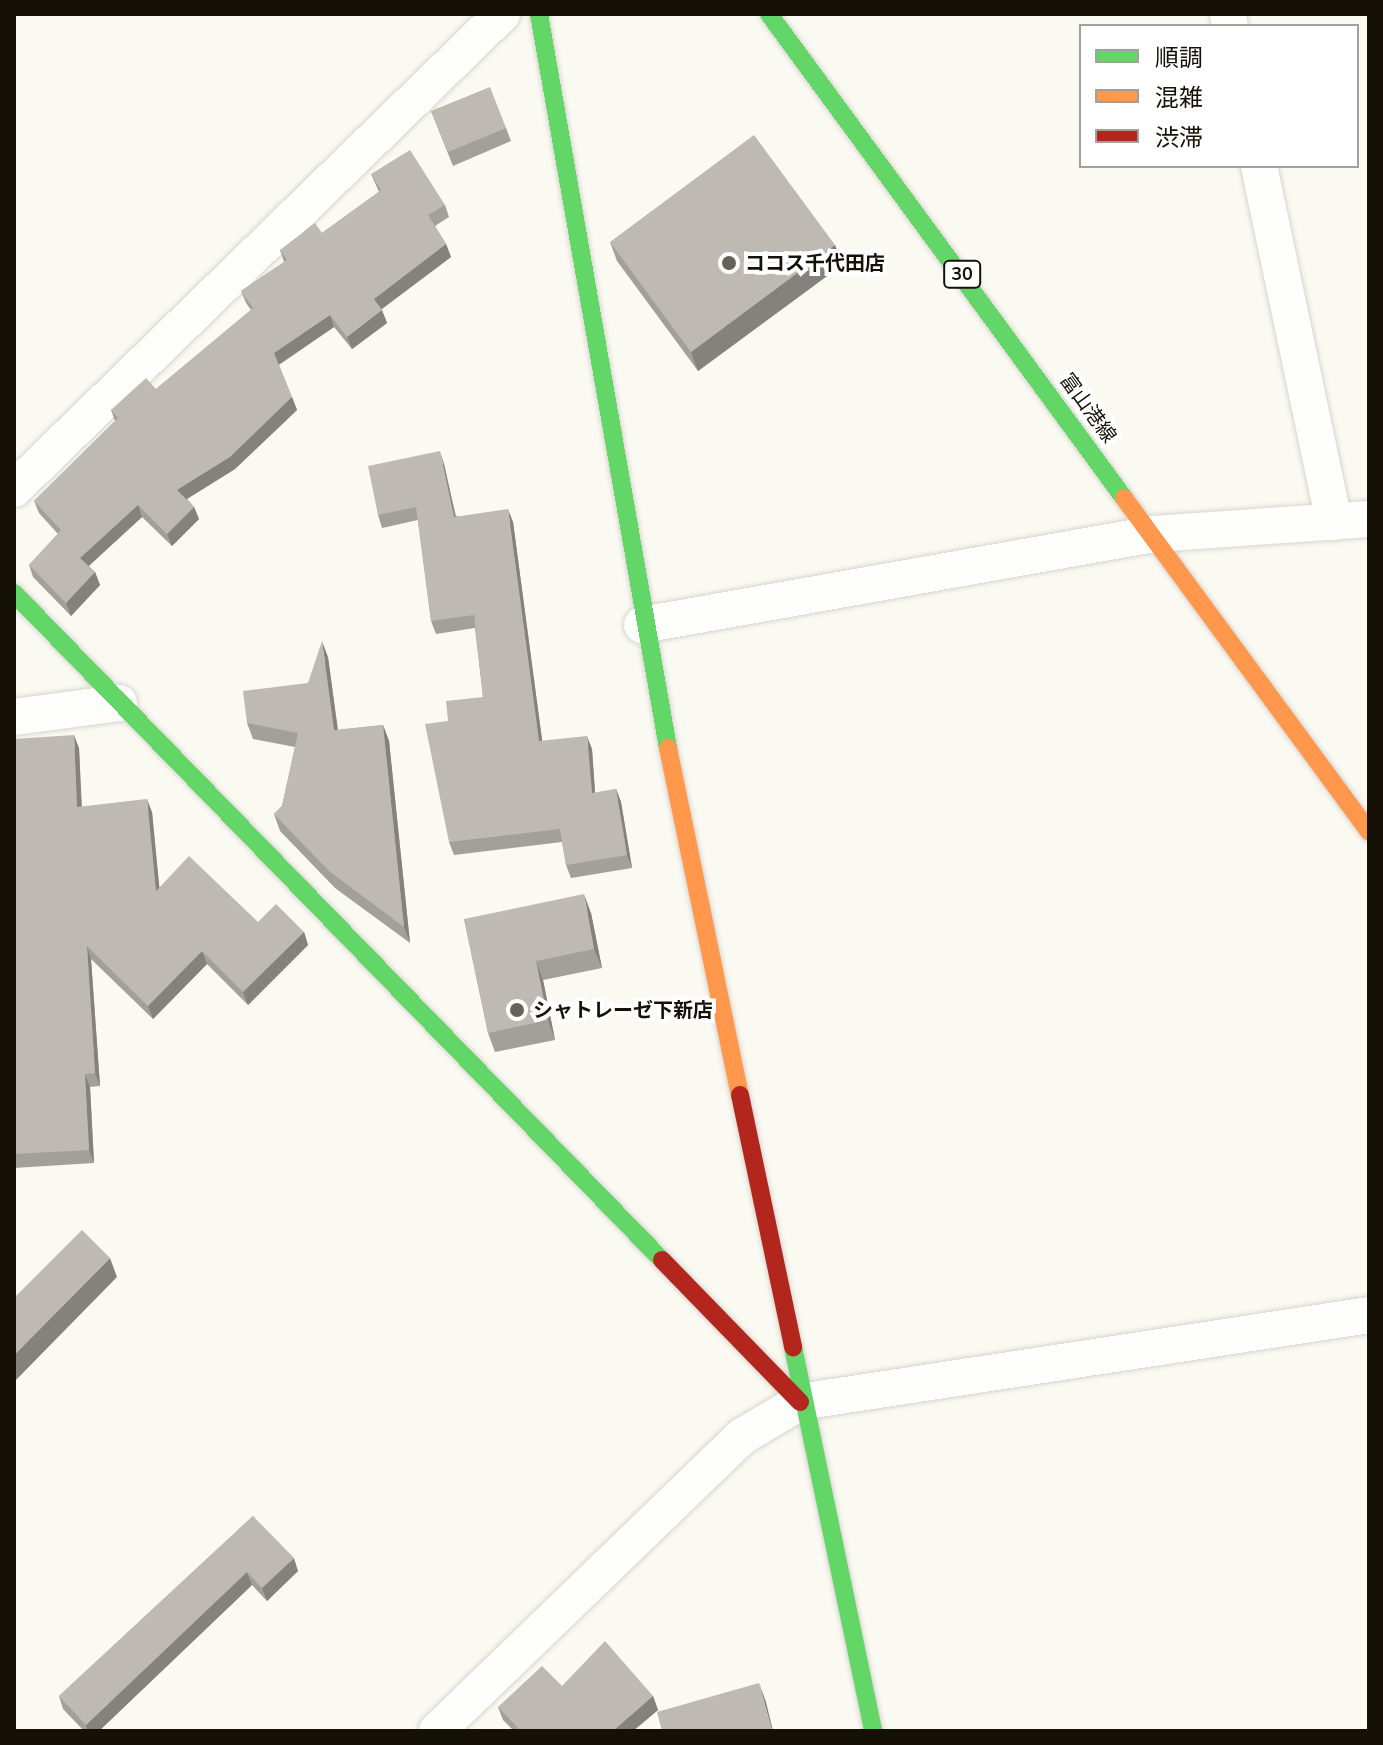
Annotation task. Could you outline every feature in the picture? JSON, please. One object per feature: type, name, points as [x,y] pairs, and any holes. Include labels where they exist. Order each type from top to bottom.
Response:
[{"type":"street","points":[[14,489],[502,14]]},
{"type":"street","points":[[539,14],[642,625],[800,1402],[873,1731]]},
{"type":"street","name":"富山港線","points":[[769,14],[1154,534],[1369,832]]},
{"type":"street","points":[[642,625],[1154,534],[1352,520],[1260,168]]},
{"type":"street","points":[[14,593],[800,1402]]},
{"type":"street","points":[[14,717],[119,703]]},
{"type":"street","points":[[437,1731],[743,1436],[800,1402],[1369,1315]]},
{"type":"building","points":[[490,87],[506,128],[448,152],[431,111]]},
{"type":"building","name":"ココス千代田店","points":[[754,135],[835,245],[691,352],[610,242]]},
{"type":"building","points":[[410,150],[445,205],[428,215],[446,244],[374,299],[382,310],[347,337],[330,315],[274,353],[292,397],[230,457],[177,490],[194,507],[167,534],[138,505],[80,558],[95,572],[66,603],[29,565],[61,530],[34,501],[118,418],[111,410],[146,378],[156,389],[253,308],[241,291],[287,260],[280,250],[315,223],[322,233],[381,190],[371,174]]},
{"type":"building","points":[[440,451],[454,517],[508,509],[539,741],[587,736],[592,793],[616,789],[627,855],[566,865],[560,829],[449,842],[425,724],[448,721],[446,701],[483,697],[474,615],[431,621],[416,507],[378,515],[368,466]]},
{"type":"building","points":[[322,641],[334,730],[383,725],[404,927],[329,871],[274,814],[282,806],[298,733],[247,723],[243,691],[308,683]]},
{"type":"building","points":[[74,735],[77,807],[147,799],[156,891],[189,856],[258,922],[276,904],[304,932],[243,992],[202,951],[148,1006],[87,946],[95,1073],[85,1074],[89,1150],[14,1154],[14,739]]},
{"type":"building","name":"シャトレーゼ下新店","points":[[584,894],[594,949],[536,961],[548,1020],[488,1033],[464,919]]},
{"type":"building","points":[[82,1230],[110,1258],[14,1355],[14,1298]]},
{"type":"building","points":[[253,1516],[294,1558],[262,1588],[247,1572],[86,1725],[59,1696]]},
{"type":"building","points":[[605,1641],[653,1696],[613,1731],[521,1731],[498,1707],[542,1666],[562,1686]]},
{"type":"building","points":[[759,1683],[772,1731],[662,1731],[657,1712]]},
{"type":"traffic: fast","points":[[539,14],[668,748]]},
{"type":"traffic: fast","points":[[769,14],[1124,498]]},
{"type":"traffic: fast","points":[[14,593],[662,1260]]},
{"type":"traffic: fast","points":[[793,1347],[873,1731]]},
{"type":"traffic: slow","points":[[1124,498],[1369,832]]},
{"type":"traffic: slow","points":[[668,748],[740,1095]]},
{"type":"traffic: jam","points":[[740,1095],[793,1347]]},
{"type":"traffic: jam","points":[[662,1260],[800,1402]]},
{"type":"place","name":"ココス千代田店","points":[[729,263]]},
{"type":"place","name":"シャトレーゼ下新店","points":[[517,1010]]}]
